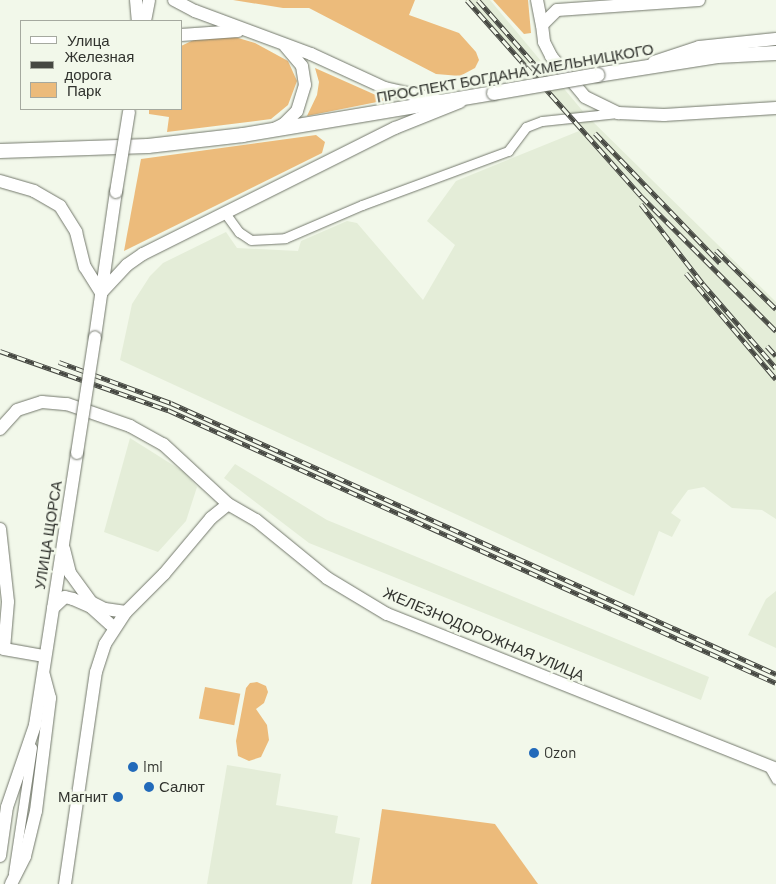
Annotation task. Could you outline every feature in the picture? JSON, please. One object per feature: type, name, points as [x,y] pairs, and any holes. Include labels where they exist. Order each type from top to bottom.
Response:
[{"type":"main road","name":"ПРОСПЕКТ БОГДАНА ХМЕЛЬНИЦКОГО","points":[[0,151],[148,146],[261,133],[637,67],[776,52]]},
{"type":"street","points":[[136,0],[138,20]]},
{"type":"street","points":[[145,20],[149,0]]},
{"type":"street","points":[[174,0],[248,31],[268,37],[385,88],[442,100]]},
{"type":"street","points":[[538,0],[547,51],[585,97],[618,114]]},
{"type":"street","points":[[542,25],[557,10],[593,4],[699,0]]},
{"type":"street","points":[[182,36],[248,31]]},
{"type":"street","points":[[261,133],[291,118],[301,103],[305,85],[302,66],[296,56],[268,37]]},
{"type":"street","points":[[637,67],[699,47],[776,39]]},
{"type":"street","points":[[0,181],[34,191],[60,206],[76,232],[85,267],[101,293],[127,265],[143,254],[395,128],[473,97]]},
{"type":"street","points":[[225,213],[239,232],[251,240],[285,238],[362,205],[508,151],[526,127],[542,121],[618,114],[776,108]]},
{"type":"street","name":"УЛИЦА ЩОРСА","points":[[11,884],[129,110]]},
{"type":"street","name":"ЖЕЛЕЗНОДОРОЖНАЯ УЛИЦА","points":[[0,429],[17,410],[42,402],[88,410],[130,426],[163,444],[228,504],[256,520],[327,578],[387,614],[772,768]]},
{"type":"street","points":[[65,884],[96,672],[114,628],[126,612],[164,574],[211,518],[228,504]]},
{"type":"street","points":[[0,530],[8,602],[4,649],[44,662],[50,698],[36,811],[25,856],[11,884]]},
{"type":"street","points":[[62,542],[70,573],[91,602],[105,609],[126,612]]},
{"type":"street","points":[[53,608],[65,596],[91,607],[114,628]]},
{"type":"street","points":[[0,856],[7,807],[35,725]]},
{"type":"street","points":[[772,768],[776,779]]},
{"type":"shaded area","points":[[465,0],[490,0],[586,115],[776,302],[776,519],[762,510],[732,508],[704,487],[688,490],[671,513],[681,520],[672,537],[659,531],[634,596],[120,360],[132,304],[150,276],[163,263],[226,232],[237,248],[298,251],[301,241],[347,221],[357,223],[423,300],[455,245],[427,221],[456,181],[579,131]]},
{"type":"shaded area","points":[[130,438],[184,472],[197,487],[186,521],[158,552],[104,532]]},
{"type":"shaded area","points":[[235,464],[327,520],[709,677],[701,700],[309,543],[224,478]]},
{"type":"shaded area","points":[[776,591],[776,648],[748,635],[766,599]]},
{"type":"shaded area","points":[[227,765],[281,774],[276,805],[338,816],[335,833],[360,838],[352,884],[207,884]]},
{"type":"green space","points":[[233,0],[415,0],[409,15],[459,33],[476,52],[479,60],[475,68],[460,76],[436,74],[309,8],[283,8]]},
{"type":"green space","points":[[493,0],[528,0],[531,33],[524,34]]},
{"type":"green space","points":[[204,35],[228,35],[255,43],[288,61],[297,81],[288,105],[271,119],[167,132],[169,117],[149,114],[149,110],[182,110],[182,46]]},
{"type":"green space","points":[[315,68],[387,100],[307,116],[317,95],[319,82]]},
{"type":"green space","points":[[316,135],[325,142],[322,153],[124,251],[141,159]]},
{"type":"green space","points":[[257,682],[266,686],[268,692],[264,703],[256,709],[267,725],[269,740],[261,757],[249,761],[238,756],[236,741],[246,688],[250,683]]},
{"type":"green space","points":[[205,687],[240,694],[234,725],[199,718]]},
{"type":"green space","points":[[382,809],[495,824],[538,884],[371,884]]},
{"type":"railway","points":[[467,0],[641,196],[776,331]]},
{"type":"railway","points":[[478,0],[551,83]]},
{"type":"railway","points":[[595,133],[720,263]]},
{"type":"railway","points":[[641,204],[703,284],[776,368]]},
{"type":"railway","points":[[716,250],[776,309]]},
{"type":"railway","points":[[686,273],[776,379]]},
{"type":"railway","points":[[767,346],[776,356]]},
{"type":"railway","points":[[0,351],[168,410],[776,683]]},
{"type":"railway","points":[[59,362],[171,403],[776,674]]},
{"type":"place","name":"Ozon","points":[[534,753]]},
{"type":"place","name":"Iml","points":[[133,767]]},
{"type":"place","name":"Салют","points":[[149,787]]},
{"type":"place","name":"Магнит","points":[[118,797]]}]
